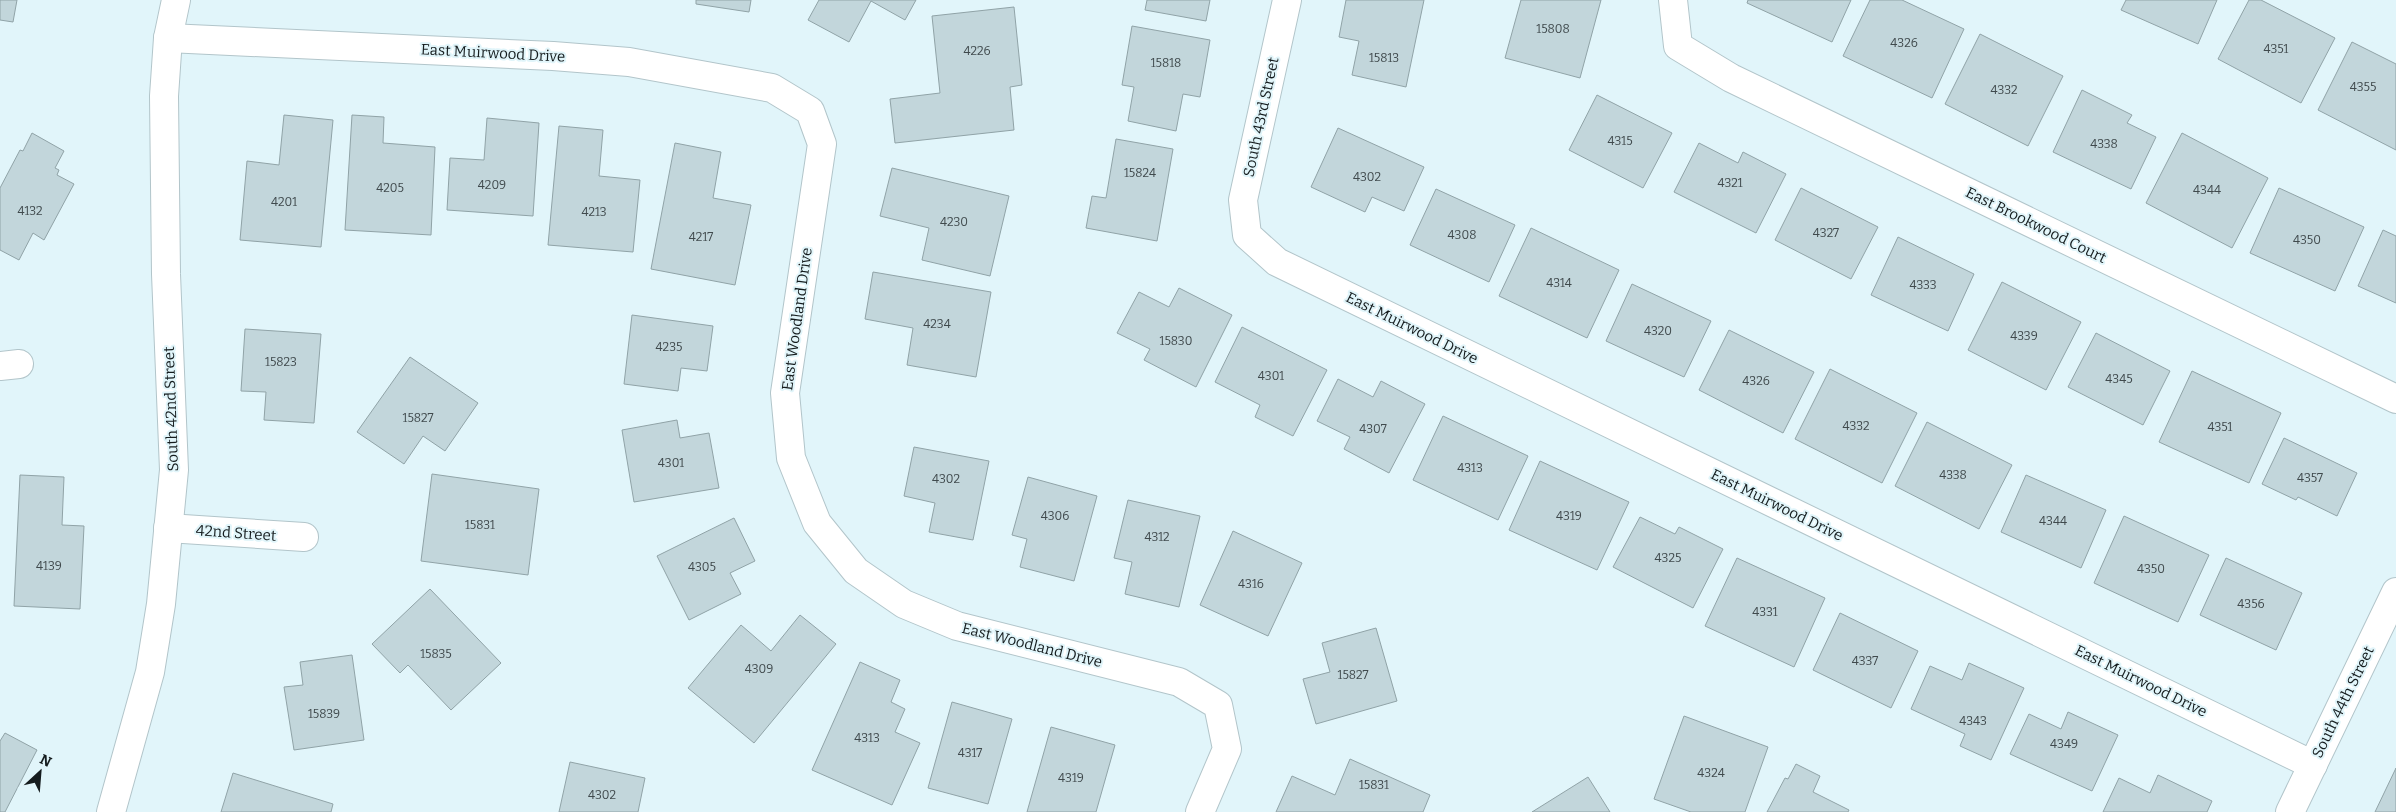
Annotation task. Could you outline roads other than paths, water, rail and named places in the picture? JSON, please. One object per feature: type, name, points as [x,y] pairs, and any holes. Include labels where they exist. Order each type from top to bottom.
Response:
[{"type":"street","name":"South 42nd Street","points":[[111,812],[150,672],[161,604],[174,470],[164,177],[164,96],[168,38],[176,0]]},
{"type":"street","name":"South 43rd Street","points":[[1247,235],[1243,200],[1287,0]]},
{"type":"street","name":"East Brookwood Court","points":[[1673,0],[1678,46],[1740,82],[2396,399]]},
{"type":"street","name":"East Muirwood Drive","points":[[168,38],[554,56],[629,62],[772,88],[810,111]]},
{"type":"street","name":"East Woodland Drive","points":[[810,111],[822,144],[785,393],[791,458],[817,523],[856,571],[904,604],[957,626],[1179,682],[1218,705],[1227,749],[1200,812]]},
{"type":"street","name":"East Muirwood Drive","points":[[1247,235],[1277,262],[2313,765]]},
{"type":"street","name":"42nd Street","points":[[168,528],[304,537]]},
{"type":"street","name":"South 44th Street","points":[[2290,812],[2396,592]]}]
